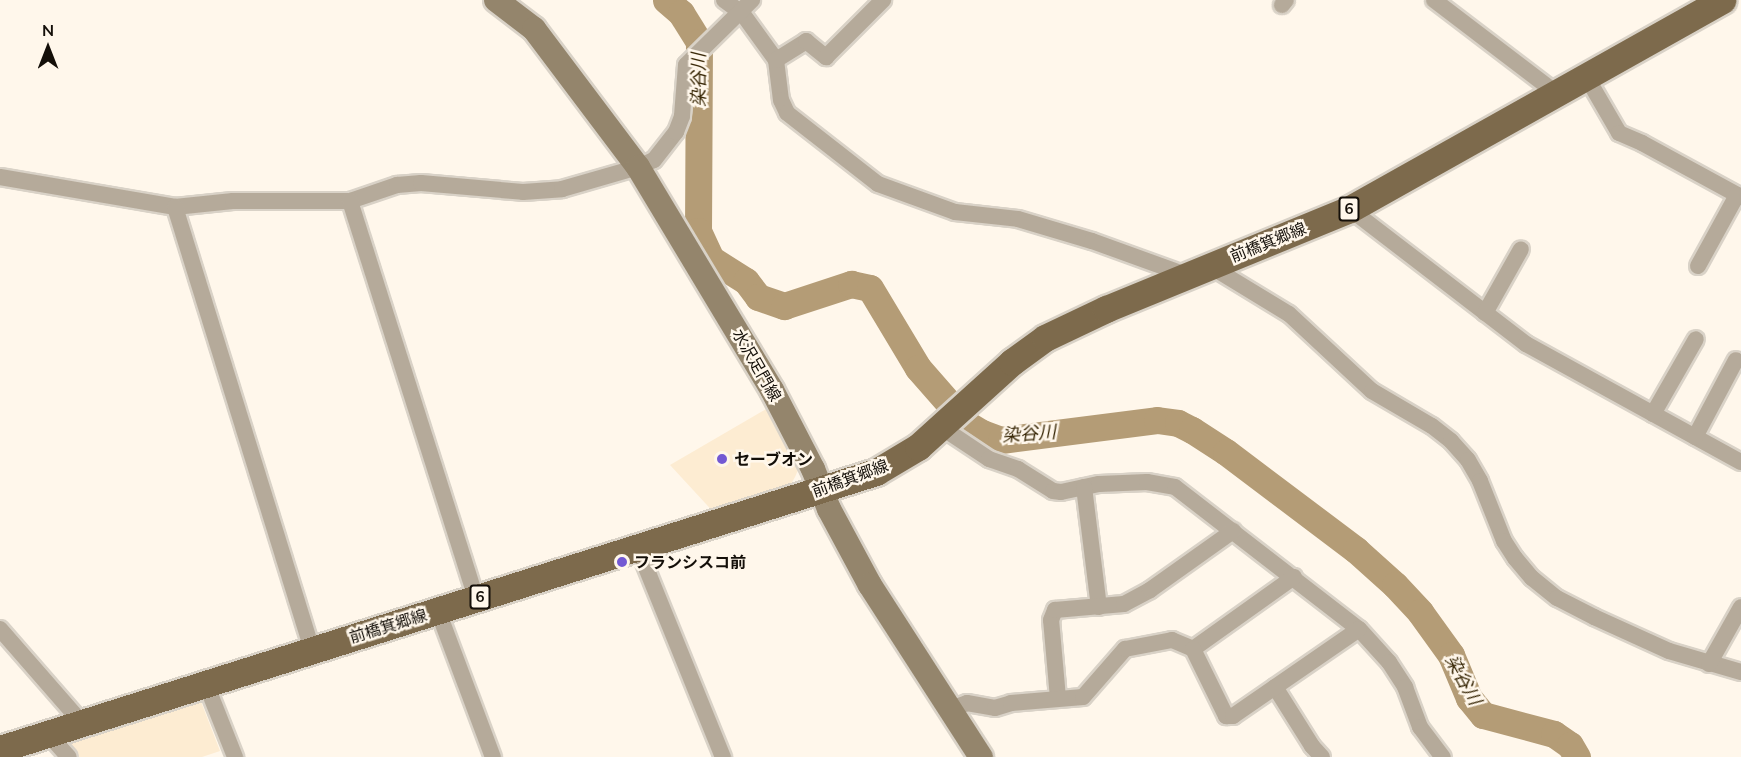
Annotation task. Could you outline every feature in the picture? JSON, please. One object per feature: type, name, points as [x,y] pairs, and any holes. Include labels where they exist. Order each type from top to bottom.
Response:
[{"type":"main road","name":"水沢足門線","points":[[496,0],[534,29],[638,167],[772,390],[870,585],[981,757]]},
{"type":"main road","name":"前橋箕郷線","points":[[0,749],[876,472],[902,459],[1012,362],[1045,338],[1074,322],[1350,209],[1722,0]]},
{"type":"street","points":[[724,0],[747,6],[776,60],[781,100],[787,113],[878,184],[954,212],[1018,219],[1198,271],[1289,314],[1372,391],[1432,426],[1451,441],[1468,460],[1480,481],[1504,542],[1532,578],[1557,598],[1659,646],[1709,664],[1741,672]]},
{"type":"street","points":[[776,60],[806,42],[826,57],[883,0]]},
{"type":"street","points":[[1434,0],[1556,93]]},
{"type":"street","points":[[0,177],[175,207],[233,201],[350,201],[397,185],[421,183],[522,192],[562,189],[638,167],[654,160],[676,132],[682,116],[686,65],[747,6]]},
{"type":"street","points":[[1586,76],[1619,133],[1642,143],[1739,196],[1698,266]]},
{"type":"street","points":[[350,201],[476,598]]},
{"type":"street","points":[[175,207],[312,649]]},
{"type":"street","points":[[1350,209],[1526,344],[1653,414],[1739,457]]},
{"type":"street","points":[[1485,313],[1521,249]]},
{"type":"street","points":[[1653,414],[1696,339]]},
{"type":"street","points":[[1695,436],[1736,360]]},
{"type":"street","points":[[944,424],[989,459],[1018,468],[1053,491],[1147,482],[1175,488],[1359,629],[1389,662],[1405,687],[1420,727],[1443,757]]},
{"type":"street","points":[[1084,487],[1099,607]]},
{"type":"street","points":[[1058,698],[1051,620],[1055,610],[1124,604],[1150,590],[1233,531]]},
{"type":"street","points":[[638,548],[723,757]]},
{"type":"street","points":[[1193,649],[1294,577]]},
{"type":"street","points":[[1709,664],[1741,607]]},
{"type":"street","points":[[438,610],[493,757]]},
{"type":"street","points":[[0,629],[82,723]]},
{"type":"street","points":[[950,709],[967,703],[995,708],[1011,703],[1083,697],[1125,649],[1172,640],[1193,649],[1226,716],[1233,716],[1359,629]]},
{"type":"street","points":[[206,684],[235,757]]},
{"type":"street","points":[[1275,687],[1312,746],[1322,757]]},
{"type":"street","points":[[48,734],[69,757]]},
{"type":"shaded area","points":[[768,408],[799,468],[795,477],[787,491],[718,517],[670,465]]},
{"type":"shaded area","points":[[200,699],[220,751],[202,757],[74,757],[63,741]]},
{"type":"waterway","name":"染谷川","points":[[666,0],[681,13],[699,42],[698,231],[711,259],[746,281],[758,297],[784,306],[851,284],[870,288],[918,368],[967,424],[1001,440],[1157,420],[1178,423],[1192,430],[1226,452],[1356,550],[1395,585],[1420,612],[1451,655],[1469,698],[1483,715],[1554,734],[1570,745],[1577,757]]},
{"type":"place","name":"セーブオン","points":[[722,459]]},
{"type":"place","name":"フランシスコ前","points":[[622,562]]}]
